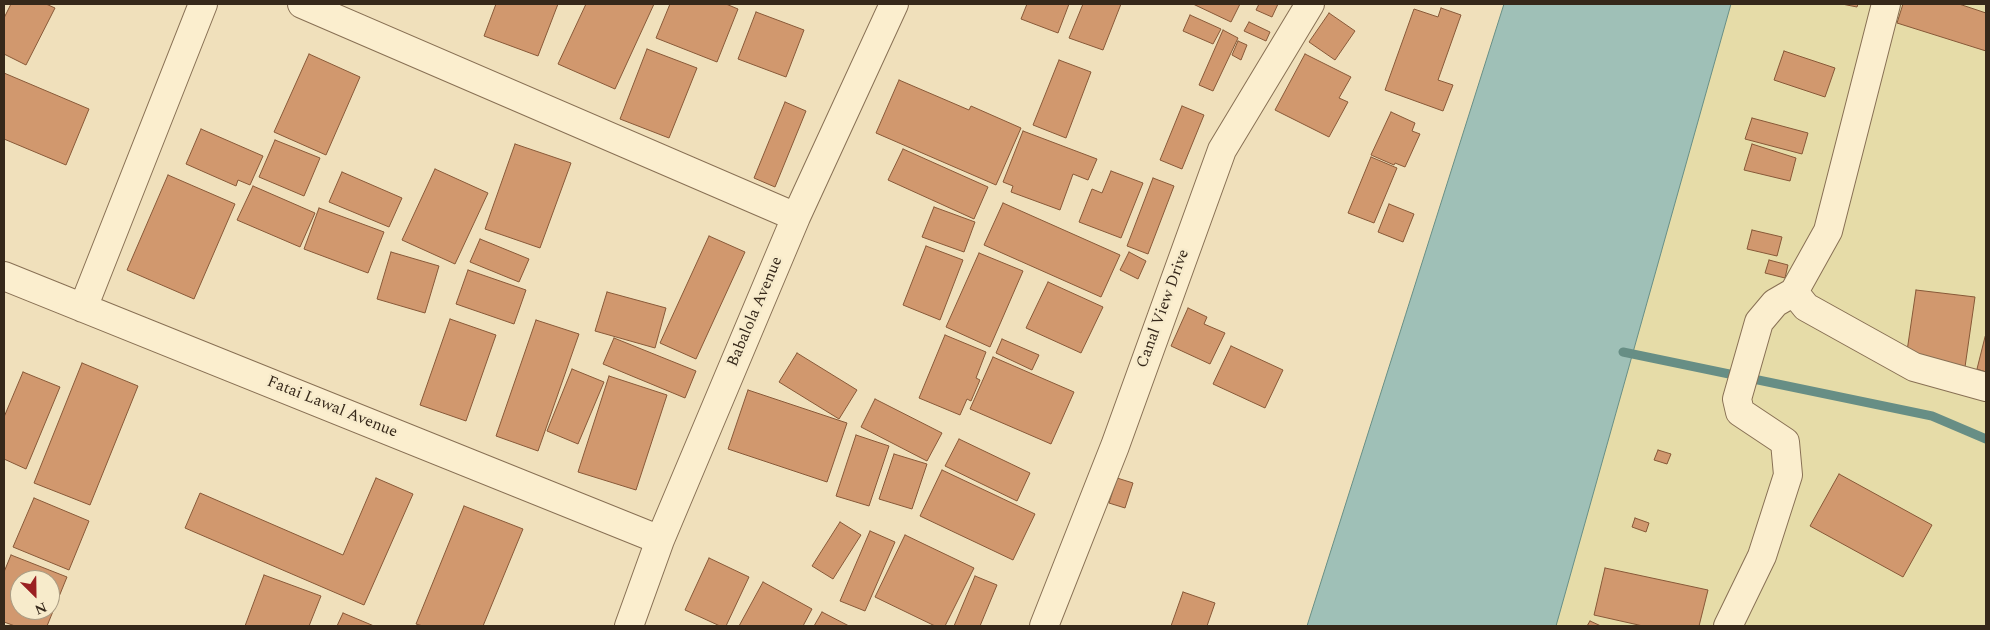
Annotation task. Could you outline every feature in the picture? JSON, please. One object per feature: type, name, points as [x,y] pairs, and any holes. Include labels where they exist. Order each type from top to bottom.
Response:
[{"type":"street","points":[[83,308],[203,4]]},
{"type":"street","points":[[302,4],[796,217]]},
{"type":"street","name":"Babalola Avenue","points":[[629,626],[660,540],[796,217],[894,4]]},
{"type":"street","name":"Canal View Drive","points":[[1044,626],[1114,446],[1222,150],[1310,4]]},
{"type":"street","points":[[1728,626],[1762,556],[1788,475],[1785,442],[1740,412],[1737,406],[1737,399],[1758,322],[1775,303],[1794,292],[1828,231],[1886,4]]},
{"type":"street","name":"Fatai Lawal Avenue","points":[[4,276],[660,540]]},
{"type":"street","points":[[1794,292],[1806,307],[1914,367],[1986,387]]},
{"type":"shaded area","points":[[1731,4],[1986,4],[1986,626],[1556,626]]},
{"type":"water","points":[[1504,4],[1731,4],[1556,626],[1307,626]]},
{"type":"building","points":[[11,4],[46,4],[55,8],[26,65],[4,54],[4,18]]},
{"type":"building","points":[[496,4],[558,4],[538,56],[484,36]]},
{"type":"building","points":[[586,4],[654,4],[615,89],[558,64]]},
{"type":"building","points":[[670,4],[726,4],[738,9],[717,62],[656,38]]},
{"type":"building","points":[[1027,4],[1069,4],[1058,33],[1021,19]]},
{"type":"building","points":[[1083,4],[1121,4],[1103,50],[1069,38]]},
{"type":"building","points":[[1193,4],[1240,4],[1231,22]]},
{"type":"building","points":[[1259,4],[1278,4],[1272,17],[1256,10]]},
{"type":"building","points":[[1842,4],[1858,4],[1857,7]]},
{"type":"building","points":[[1903,4],[1959,4],[1986,13],[1986,51],[1897,23]]},
{"type":"building","points":[[1441,8],[1461,15],[1438,80],[1453,85],[1443,111],[1385,90],[1414,9],[1438,17]]},
{"type":"building","points":[[756,12],[804,30],[786,77],[738,59]]},
{"type":"building","points":[[1329,13],[1355,31],[1335,60],[1309,42]]},
{"type":"building","points":[[1190,15],[1221,29],[1213,44],[1183,31]]},
{"type":"building","points":[[1249,22],[1270,32],[1266,41],[1244,31]]},
{"type":"building","points":[[1223,30],[1238,38],[1213,91],[1199,85]]},
{"type":"building","points":[[1238,41],[1247,45],[1241,60],[1232,55]]},
{"type":"building","points":[[647,49],[697,68],[669,138],[620,119]]},
{"type":"building","points":[[1784,51],[1835,68],[1825,97],[1774,80]]},
{"type":"building","points":[[309,54],[360,77],[326,155],[274,132]]},
{"type":"building","points":[[1305,54],[1351,77],[1339,98],[1348,102],[1329,137],[1275,110]]},
{"type":"building","points":[[1059,60],[1091,72],[1066,138],[1033,125]]},
{"type":"building","points":[[4,73],[89,109],[66,165],[4,139]]},
{"type":"building","points":[[899,80],[969,110],[971,106],[1021,128],[996,185],[876,133]]},
{"type":"building","points":[[785,102],[806,111],[775,187],[754,178]]},
{"type":"building","points":[[1182,106],[1204,115],[1182,169],[1160,160]]},
{"type":"building","points":[[1391,112],[1415,123],[1412,131],[1420,134],[1405,167],[1395,163],[1394,165],[1371,155]]},
{"type":"building","points":[[1752,118],[1808,133],[1802,154],[1745,139]]},
{"type":"building","points":[[201,129],[263,156],[250,185],[238,180],[236,186],[186,164]]},
{"type":"building","points":[[1023,131],[1097,159],[1088,180],[1073,174],[1060,210],[1011,192],[1013,186],[1003,182]]},
{"type":"building","points":[[275,140],[320,158],[304,196],[259,177]]},
{"type":"building","points":[[515,144],[571,163],[540,248],[485,229]]},
{"type":"building","points":[[1752,144],[1796,158],[1790,181],[1744,170]]},
{"type":"building","points":[[903,149],[988,187],[974,219],[888,180]]},
{"type":"building","points":[[1371,157],[1397,168],[1374,223],[1348,213]]},
{"type":"building","points":[[435,169],[488,193],[455,264],[402,240]]},
{"type":"building","points":[[1111,171],[1143,183],[1121,238],[1079,222],[1092,189],[1102,193]]},
{"type":"building","points":[[342,172],[402,198],[389,227],[329,202]]},
{"type":"building","points":[[168,175],[235,204],[194,299],[127,270]]},
{"type":"building","points":[[1153,178],[1174,186],[1148,254],[1127,246]]},
{"type":"building","points":[[253,186],[315,213],[300,247],[237,220]]},
{"type":"building","points":[[1003,203],[1120,255],[1101,297],[984,245]]},
{"type":"building","points":[[1389,204],[1414,214],[1403,242],[1378,232]]},
{"type":"building","points":[[934,207],[975,222],[964,252],[922,237]]},
{"type":"building","points":[[319,208],[384,232],[368,273],[304,249]]},
{"type":"building","points":[[1752,230],[1782,237],[1777,256],[1747,249]]},
{"type":"building","points":[[709,236],[745,252],[696,359],[660,343]]},
{"type":"building","points":[[480,239],[529,259],[519,282],[470,262]]},
{"type":"building","points":[[926,246],[963,260],[940,320],[903,305]]},
{"type":"building","points":[[391,252],[439,266],[425,313],[377,299]]},
{"type":"building","points":[[1129,252],[1146,261],[1138,279],[1120,270]]},
{"type":"building","points":[[979,253],[1023,271],[990,347],[946,327]]},
{"type":"building","points":[[1769,260],[1788,265],[1785,278],[1765,273]]},
{"type":"building","points":[[468,270],[526,290],[514,324],[456,304]]},
{"type":"building","points":[[1048,282],[1103,307],[1081,353],[1026,328]]},
{"type":"building","points":[[1916,290],[1975,297],[1965,367],[1906,358]]},
{"type":"building","points":[[607,292],[666,308],[655,348],[595,331]]},
{"type":"building","points":[[1188,308],[1207,317],[1204,324],[1225,333],[1210,364],[1171,346]]},
{"type":"building","points":[[450,319],[496,335],[466,421],[420,405]]},
{"type":"building","points":[[536,320],[579,334],[538,451],[496,436]]},
{"type":"building","points":[[945,335],[986,352],[976,378],[980,380],[971,401],[967,399],[960,415],[919,398]]},
{"type":"building","points":[[614,338],[696,371],[685,398],[603,364]]},
{"type":"building","points":[[1986,338],[1986,372],[1977,369]]},
{"type":"building","points":[[1002,339],[1039,355],[1032,370],[996,353]]},
{"type":"building","points":[[1231,346],[1283,370],[1265,408],[1213,384]]},
{"type":"building","points":[[797,353],[857,390],[839,419],[779,382]]},
{"type":"building","points":[[993,357],[1074,392],[1051,444],[970,409]]},
{"type":"building","points":[[82,363],[138,386],[90,505],[34,483]]},
{"type":"building","points":[[572,369],[604,382],[578,444],[547,431]]},
{"type":"building","points":[[23,372],[60,387],[26,469],[4,459],[4,417]]},
{"type":"building","points":[[609,376],[667,395],[636,490],[578,472]]},
{"type":"building","points":[[748,390],[847,423],[827,482],[728,449]]},
{"type":"building","points":[[875,399],[942,433],[927,461],[861,427]]},
{"type":"building","points":[[856,435],[889,446],[869,506],[836,496]]},
{"type":"building","points":[[959,439],[1030,473],[1017,501],[945,466]]},
{"type":"building","points":[[1658,450],[1671,454],[1667,464],[1654,460]]},
{"type":"building","points":[[894,454],[927,464],[912,509],[879,499]]},
{"type":"building","points":[[942,470],[1035,514],[1013,560],[920,516]]},
{"type":"building","points":[[1839,474],[1932,525],[1903,577],[1810,526]]},
{"type":"building","points":[[376,478],[413,494],[364,605],[185,528],[200,493],[343,555]]},
{"type":"building","points":[[1117,478],[1133,483],[1125,508],[1109,503]]},
{"type":"building","points":[[34,498],[89,521],[69,570],[13,547]]},
{"type":"building","points":[[464,506],[523,529],[483,626],[423,626],[416,624]]},
{"type":"building","points":[[1635,518],[1649,523],[1646,532],[1632,527]]},
{"type":"building","points":[[840,522],[861,535],[833,579],[812,566]]},
{"type":"building","points":[[870,531],[895,542],[865,611],[840,601]]},
{"type":"building","points":[[905,535],[974,568],[945,626],[935,626],[875,597]]},
{"type":"building","points":[[11,555],[49,570],[10,570],[10,620],[49,620],[47,626],[15,626],[4,622],[4,572]]},
{"type":"building","points":[[709,558],[749,577],[726,626],[720,626],[685,610]]},
{"type":"building","points":[[1605,568],[1708,590],[1699,626],[1643,626],[1594,615]]},
{"type":"building","points":[[60,574],[67,577],[60,594]]},
{"type":"building","points":[[264,575],[321,596],[309,626],[245,626]]},
{"type":"building","points":[[975,576],[997,585],[980,626],[954,626]]},
{"type":"building","points":[[763,582],[812,609],[803,626],[739,626]]},
{"type":"building","points":[[1183,592],[1215,603],[1207,626],[1171,626]]},
{"type":"building","points":[[822,612],[849,626],[814,626]]},
{"type":"building","points":[[343,613],[374,626],[337,626]]},
{"type":"building","points":[[1590,621],[1601,626],[1587,626]]},
{"type":"waterway","points":[[1623,352],[1932,416],[1986,439]]}]
